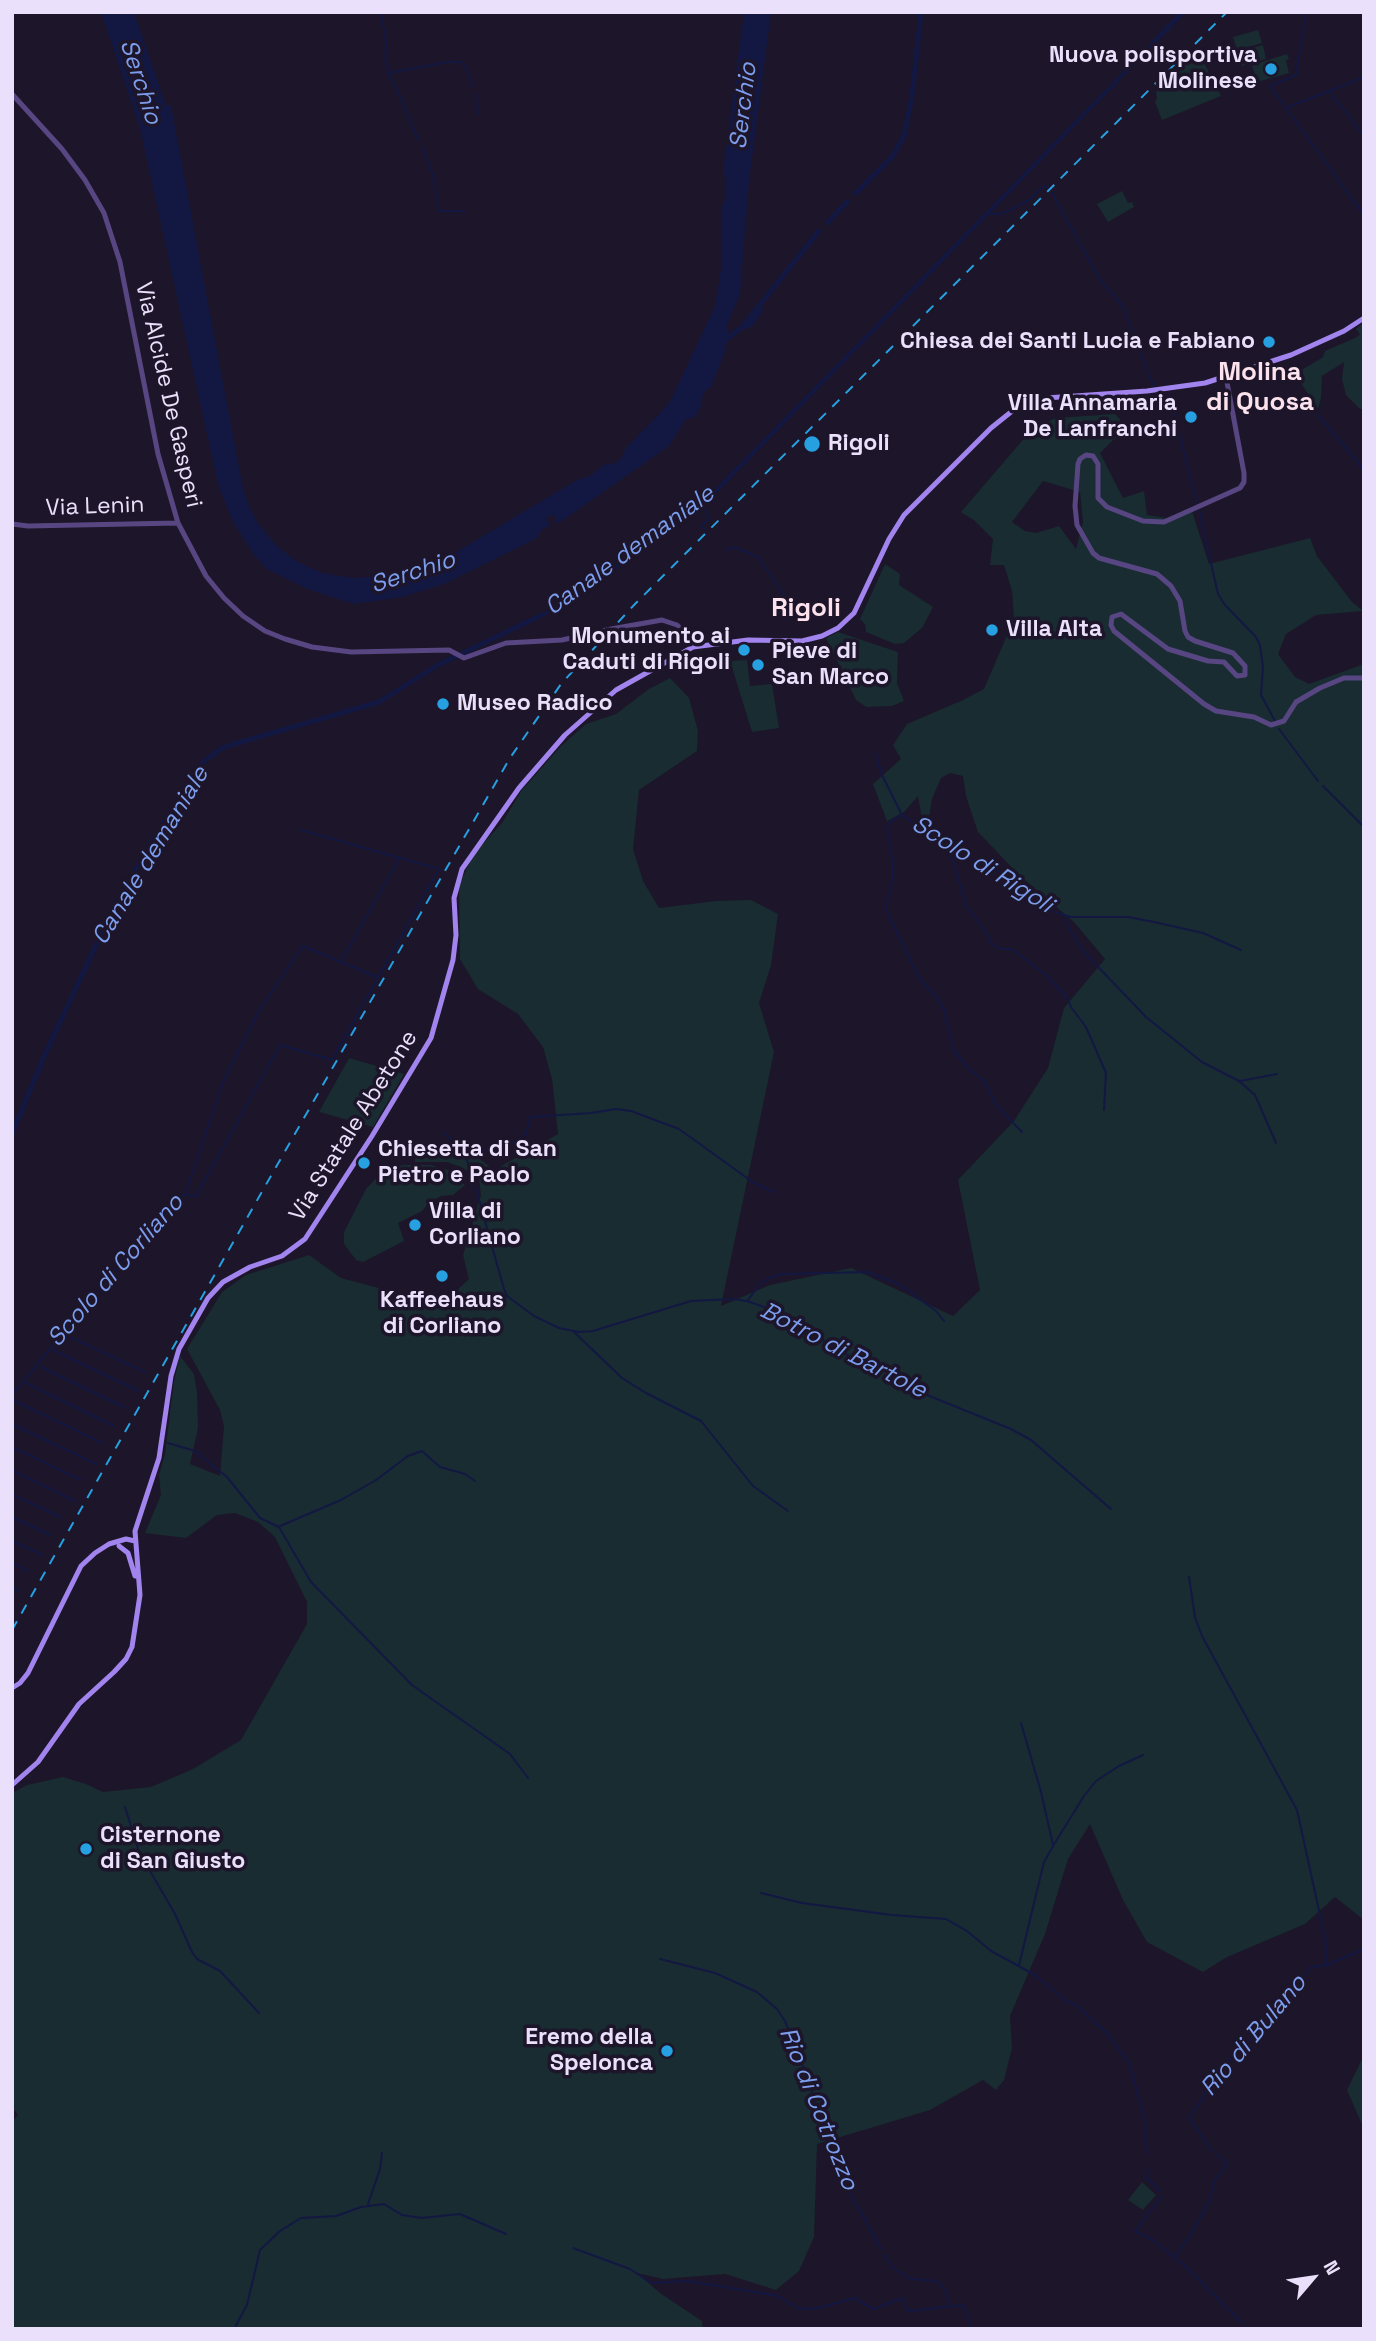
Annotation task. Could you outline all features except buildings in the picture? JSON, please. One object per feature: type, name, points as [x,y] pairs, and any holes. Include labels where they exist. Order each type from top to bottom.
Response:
[{"type":"main road","name":"Via Statale Abetone","points":[[12,1784],[38,1762],[83,1699],[128,1656],[133,1643],[139,1606],[135,1541],[137,1518],[149,1492],[159,1458],[175,1360],[208,1298],[229,1278],[250,1266],[282,1256],[305,1240],[428,1046],[453,960],[456,935],[455,891],[467,859],[519,788],[565,735],[616,690],[698,645],[748,640],[802,641],[838,628],[854,613],[897,524],[982,436],[1021,404],[1046,398],[1175,388],[1226,377],[1291,355],[1344,331],[1364,318]]},
{"type":"main road","points":[[121,1543],[130,1534],[137,1518]]},
{"type":"main road","points":[[12,1688],[29,1673],[76,1573],[100,1549],[135,1541]]},
{"type":"main road","points":[[121,1543],[128,1553],[139,1584]]},
{"type":"street","name":"Via Alcide De Gasperi","points":[[12,94],[80,173],[111,229],[158,454],[178,523],[215,587],[233,608],[265,631],[312,647],[336,650],[456,652],[461,657],[469,657],[506,643],[562,640],[662,620],[677,625],[698,645]]},
{"type":"street","points":[[1226,377],[1244,473],[1244,482],[1240,488],[1164,522],[1143,521],[1107,508],[1098,498],[1096,460],[1086,455],[1078,464],[1075,506],[1077,525],[1093,553],[1099,558],[1157,573],[1171,586],[1180,601],[1188,637],[1233,653],[1245,666],[1245,675],[1237,676],[1224,662],[1208,661],[1168,649],[1121,614],[1112,617],[1111,625],[1204,704],[1216,711],[1254,717],[1271,725],[1284,721],[1296,702],[1320,688],[1344,678],[1364,678]]},
{"type":"street","name":"Via Lenin","points":[[12,524],[178,523]]},
{"type":"shaded area","points":[[1258,30],[1262,43],[1237,50],[1233,37]]},
{"type":"shaded area","points":[[1263,45],[1266,59],[1241,66],[1238,52]]},
{"type":"shaded area","points":[[1198,51],[1221,96],[1162,120],[1155,102],[1156,92]]},
{"type":"shaded area","name":"Nuova polisportiva Molinese","points":[[1287,54],[1289,73],[1257,82],[1252,65]]},
{"type":"shaded area","points":[[1122,191],[1128,203],[1132,202],[1134,207],[1108,222],[1097,204]]},
{"type":"shaded area","points":[[1364,322],[1364,409],[1360,409],[1346,395],[1342,379],[1344,362],[1322,376],[1318,409],[1295,374],[1323,357],[1325,351],[1357,337],[1360,334],[1356,329]]},
{"type":"shaded area","points":[[1115,414],[1129,430],[1113,440],[1100,453],[1123,498],[1144,491],[1147,515],[1167,518],[1191,508],[1209,564],[1310,538],[1317,556],[1352,602],[1363,611],[1316,615],[1286,634],[1278,654],[1295,677],[1309,684],[1364,664],[1364,1920],[1335,1897],[1305,1924],[1227,1957],[1203,1972],[1147,1942],[1123,1900],[1090,1824],[1068,1859],[1045,1934],[1010,2016],[1012,2048],[1004,2080],[996,2090],[983,2080],[930,2110],[817,2144],[814,2237],[799,2271],[776,2290],[725,2274],[663,2279],[637,2273],[660,2293],[702,2321],[703,2329],[12,2329],[12,2122],[18,2115],[12,2107],[12,1793],[27,1785],[63,1777],[103,1792],[151,1787],[193,1769],[241,1740],[307,1624],[307,1602],[275,1537],[258,1522],[235,1513],[217,1515],[186,1538],[145,1533],[161,1495],[159,1475],[165,1454],[174,1381],[180,1356],[194,1374],[197,1392],[198,1428],[190,1464],[220,1476],[224,1426],[220,1410],[187,1349],[222,1292],[246,1275],[309,1255],[341,1278],[412,1297],[445,1301],[469,1279],[463,1255],[481,1195],[479,1179],[463,1168],[447,1162],[415,1162],[416,1144],[475,1155],[494,1170],[558,1134],[552,1079],[543,1047],[518,1014],[478,989],[460,959],[459,886],[473,855],[502,823],[522,790],[561,746],[586,724],[616,714],[649,689],[670,678],[689,698],[698,731],[697,751],[639,790],[633,849],[643,881],[659,908],[751,900],[778,914],[771,965],[759,1003],[774,1052],[721,1306],[770,1285],[851,1268],[953,1316],[980,1290],[958,1180],[1014,1121],[1048,1068],[1064,1008],[1105,959],[1074,922],[1019,875],[978,832],[966,796],[963,776],[950,773],[941,778],[932,799],[929,817],[922,819],[918,796],[904,812],[887,821],[873,784],[901,759],[893,745],[907,724],[984,689],[1014,619],[1012,591],[1004,565],[990,565],[993,539],[975,521],[961,512],[1033,428],[1056,418]],"holes":[[[1043,481],[1080,492],[1083,522],[1076,549],[1059,526],[1036,533],[1025,531],[1012,522]]]},
{"type":"shaded area","points":[[885,564],[900,574],[899,585],[933,607],[922,628],[904,643],[895,644],[866,632],[865,624],[860,619]]},
{"type":"shaded area","points":[[838,632],[898,652],[897,683],[904,701],[892,706],[866,707],[856,700],[826,638]]},
{"type":"shaded area","points":[[747,660],[750,686],[772,684],[779,728],[752,732],[730,661]]},
{"type":"shaded area","points":[[349,1058],[404,1074],[373,1127],[319,1112]]},
{"type":"shaded area","points":[[403,1165],[431,1165],[448,1170],[465,1185],[453,1195],[441,1196],[430,1202],[422,1211],[398,1223],[404,1241],[363,1262],[356,1260],[344,1244],[344,1232],[366,1189],[384,1170]]},
{"type":"shaded area","points":[[1364,2055],[1364,2129],[1347,2090]]},
{"type":"shaded area","points":[[1142,2182],[1156,2195],[1143,2210],[1128,2200]]},
{"type":"water","name":"Serchio","points":[[101,12],[134,12],[166,106],[171,106],[248,504],[257,522],[276,545],[296,561],[322,573],[353,578],[388,575],[425,565],[456,552],[577,480],[590,476],[603,465],[616,463],[625,449],[671,400],[715,306],[722,264],[721,207],[725,200],[726,178],[723,172],[744,12],[771,12],[749,181],[740,294],[726,327],[729,333],[725,351],[711,387],[703,393],[701,406],[695,417],[685,420],[669,446],[562,521],[554,523],[556,515],[548,516],[546,520],[551,525],[541,530],[537,538],[444,584],[402,597],[354,604],[310,590],[267,569],[254,555],[233,522],[218,484],[140,128]]},
{"type":"water","points":[[1157,37],[1160,39],[710,500],[680,525],[566,605],[525,626],[523,621],[559,605],[704,500]]},
{"type":"waterway","points":[[381,12],[389,75],[418,140]]},
{"type":"waterway","points":[[856,193],[892,157],[904,136],[912,96],[921,12]]},
{"type":"waterway","name":"Canale demaniale","points":[[1153,43],[1183,12]]},
{"type":"waterway","points":[[1306,12],[1296,75],[1270,86],[1363,214]]},
{"type":"waterway","points":[[389,73],[460,62],[466,67],[473,86]]},
{"type":"waterway","points":[[1286,108],[1364,77]]},
{"type":"waterway","points":[[1330,92],[1364,136]]},
{"type":"waterway","points":[[475,94],[478,114]]},
{"type":"waterway","points":[[422,147],[434,178],[438,211],[465,211]]},
{"type":"waterway","points":[[988,214],[1010,210],[1029,200],[1044,186],[1047,188]]},
{"type":"waterway","points":[[1052,193],[1100,280],[1122,305],[1154,387]]},
{"type":"waterway","points":[[828,222],[847,202]]},
{"type":"waterway","points":[[723,342],[742,327],[819,231]]},
{"type":"waterway","points":[[744,327],[751,324],[760,311],[760,306]]},
{"type":"waterway","points":[[1169,394],[1197,503]]},
{"type":"waterway","points":[[1318,415],[1364,473]]},
{"type":"waterway","name":"Scolo di Rigoli","points":[[702,505],[709,518],[702,526],[705,530]]},
{"type":"waterway","points":[[1199,510],[1218,594],[1260,645],[1263,667],[1261,695],[1275,721]]},
{"type":"waterway","name":"Scolo di Rigoli","points":[[727,550],[734,547],[758,557],[790,603],[800,624]]},
{"type":"waterway","name":"Canale demaniale","points":[[12,1134],[45,1054],[112,911],[155,836],[203,762],[222,748],[379,702],[438,665],[527,622]]},
{"type":"waterway","points":[[1279,729],[1318,781]]},
{"type":"waterway","name":"Scolo di Rigoli","points":[[875,752],[882,775],[902,815],[954,852],[1010,876],[1054,912],[1071,917],[1128,917],[1154,922],[1203,933],[1241,950]]},
{"type":"waterway","points":[[1323,786],[1364,827]]},
{"type":"waterway","points":[[901,815],[889,823],[887,829],[893,864],[893,879],[886,906],[888,914],[919,978],[935,995],[944,1010],[954,1051],[969,1069],[985,1082],[996,1105],[1022,1132]]},
{"type":"waterway","points":[[186,1195],[196,1196],[280,1045],[332,1060],[439,869],[301,830]]},
{"type":"waterway","points":[[950,850],[966,905],[992,944],[1001,949],[1012,949],[1046,975],[1068,999],[1086,1027],[1106,1073],[1104,1110]]},
{"type":"waterway","name":"Scolo di Corliano","points":[[341,961],[399,859]]},
{"type":"waterway","name":"Scolo di Rigoli","points":[[1065,916],[1072,934],[1084,952],[1146,1017],[1202,1062],[1239,1081],[1255,1095],[1276,1143]]},
{"type":"waterway","name":"Scolo di Corliano","points":[[12,1395],[123,1260],[180,1195],[185,1195],[224,1080],[259,1011],[303,946],[377,977]]},
{"type":"waterway","points":[[1240,1081],[1277,1074]]},
{"type":"waterway","points":[[443,1133],[456,1143],[475,1143],[490,1153],[499,1151],[526,1134],[530,1117],[616,1109],[631,1111],[679,1129],[754,1183],[774,1192]]},
{"type":"waterway","name":"Botro di Bartole","points":[[456,1143],[469,1164],[507,1296],[534,1316],[559,1328],[579,1332],[593,1331],[691,1301],[747,1301],[770,1309],[851,1357],[887,1371],[917,1391],[1011,1429],[1031,1440],[1111,1509]]},
{"type":"waterway","points":[[748,1300],[760,1284],[783,1274],[867,1272],[899,1284],[936,1311],[944,1321]]},
{"type":"waterway","points":[[573,1331],[622,1378],[701,1421],[753,1486],[788,1511]]},
{"type":"waterway","points":[[66,1335],[145,1372]]},
{"type":"waterway","points":[[53,1350],[139,1391]]},
{"type":"waterway","points":[[41,1367],[124,1407]]},
{"type":"waterway","points":[[26,1383],[114,1426]]},
{"type":"waterway","points":[[13,1400],[102,1443]]},
{"type":"waterway","points":[[12,1424],[96,1464]]},
{"type":"waterway","points":[[168,1443],[195,1451],[227,1477],[260,1518],[279,1527],[311,1582],[412,1685],[510,1754],[528,1778]]},
{"type":"waterway","points":[[12,1447],[81,1480]]},
{"type":"waterway","points":[[280,1526],[341,1500],[376,1480],[408,1456],[422,1451],[440,1467],[465,1474],[475,1481]]},
{"type":"waterway","points":[[12,1470],[75,1501]]},
{"type":"waterway","points":[[12,1494],[60,1517]]},
{"type":"waterway","points":[[12,1517],[50,1535]]},
{"type":"waterway","points":[[12,1541],[43,1555]]},
{"type":"waterway","points":[[12,1563],[29,1571]]},
{"type":"waterway","points":[[1189,1577],[1195,1617],[1202,1636],[1297,1810],[1325,1938],[1327,1965]]},
{"type":"waterway","points":[[12,1587],[18,1590]]},
{"type":"waterway","points":[[1021,1723],[1053,1845]]},
{"type":"waterway","points":[[1019,1965],[1044,1862],[1053,1846],[1096,1781],[1143,1755]]},
{"type":"waterway","points":[[125,1807],[139,1852],[175,1914],[192,1952],[197,1959],[220,1971],[259,2013]]},
{"type":"waterway","points":[[761,1893],[802,1903],[946,1919],[967,1931],[991,1951],[1035,1975],[1065,2000],[1077,2006],[1108,2034],[1129,2063],[1146,2124],[1148,2154]]},
{"type":"waterway","name":"Rio di Bulano","points":[[1212,2151],[1189,2118],[1208,2085],[1258,2033],[1274,2012],[1284,2006],[1311,1967],[1327,1965],[1364,1949]]},
{"type":"waterway","name":"Rio di Cotrozzo","points":[[660,1959],[715,1973],[757,1992],[777,2009],[785,2021],[806,2074],[838,2171],[881,2249]]},
{"type":"waterway","points":[[368,2204],[380,2169],[382,2153]]},
{"type":"waterway","name":"Rio di Bulano","points":[[1175,2256],[1190,2236],[1210,2200],[1214,2181],[1226,2166],[1217,2154]]},
{"type":"waterway","points":[[1148,2170],[1147,2178],[1160,2191]]},
{"type":"waterway","name":"Rio di Bulano","points":[[1162,2196],[1135,2231],[1153,2240],[1186,2267],[1241,2322]]},
{"type":"waterway","points":[[234,2329],[247,2305],[260,2250],[280,2231],[301,2218],[336,2216],[361,2207],[384,2204],[402,2215],[422,2218],[460,2214],[506,2234]]},
{"type":"waterway","points":[[573,2248],[630,2269],[651,2283],[688,2281],[773,2295],[799,2309],[819,2308],[854,2298],[874,2309],[902,2298],[910,2311],[963,2305],[972,2329]]},
{"type":"waterway","name":"Rio di Cotrozzo","points":[[885,2255],[893,2268],[911,2279],[937,2281],[945,2290],[950,2306]]},
{"type":"waterway","name":"Rio di Bulano","points":[[1244,2325],[1246,2329]]},
{"type":"railway","points":[[12,1630],[510,758],[561,684],[635,604],[1227,12]]},
{"type":"place","name":"Nuova polisportiva Molinese","points":[[1271,69]]},
{"type":"place","name":"Chiesa dei Santi Lucia e Fabiano","points":[[1269,342]]},
{"type":"place","name":"Villa Annamaria De Lanfranchi","points":[[1191,417]]},
{"type":"place","name":"Rigoli","points":[[812,444]]},
{"type":"place","name":"Villa Alta","points":[[992,630]]},
{"type":"place","name":"Monumento ai Caduti di Rigoli","points":[[744,650]]},
{"type":"place","name":"Pieve di San Marco","points":[[758,665]]},
{"type":"place","name":"Museo Radico","points":[[443,704]]},
{"type":"place","name":"Chiesetta di San Pietro e Paolo","points":[[364,1163]]},
{"type":"place","name":"Villa di Corliano","points":[[415,1225]]},
{"type":"place","name":"Kaffeehaus di Corliano","points":[[442,1276]]},
{"type":"place","name":"Cisternone di San Giusto","points":[[86,1849]]},
{"type":"place","name":"Eremo della Spelonca","points":[[667,2051]]},
{"type":"district","name":"Molina di Quosa","points":[[1260,388]]},
{"type":"district","name":"Rigoli","points":[[806,609]]}]
